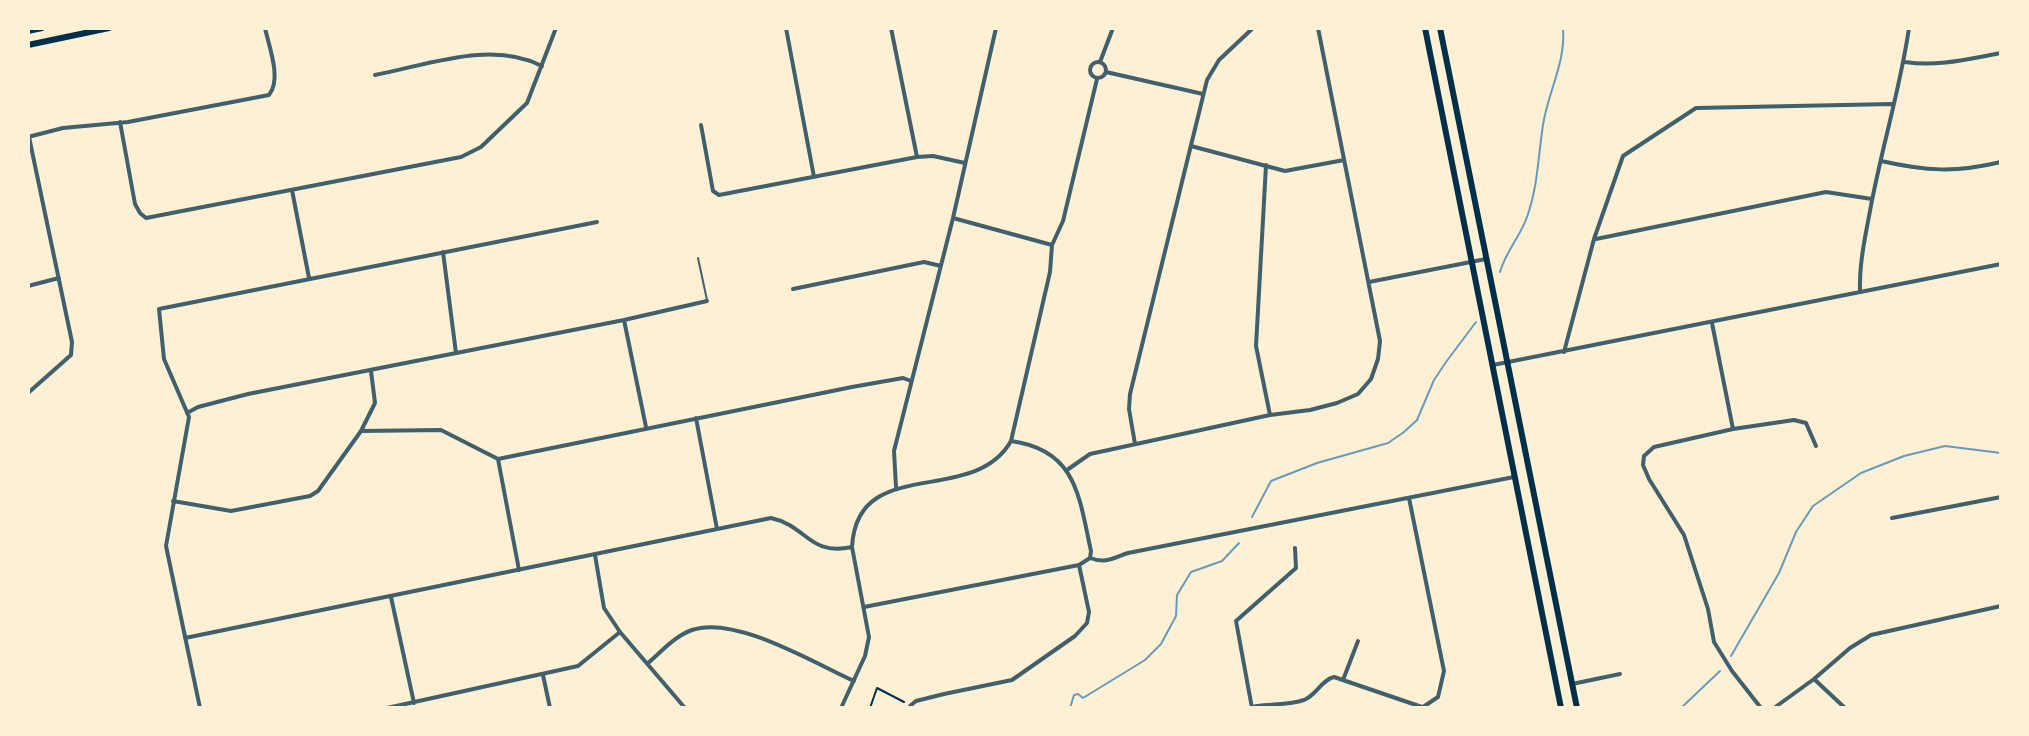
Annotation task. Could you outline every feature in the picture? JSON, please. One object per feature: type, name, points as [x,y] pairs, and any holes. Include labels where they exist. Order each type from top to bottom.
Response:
[{"type":"main road","points":[[28,31],[42,28]]},
{"type":"main road","points":[[28,45],[109,28]]},
{"type":"main road","points":[[1425,28],[1561,708]]},
{"type":"main road","points":[[1440,28],[1577,708]]},
{"type":"main road","points":[[1514,477],[1528,474]]},
{"type":"street","points":[[28,393],[71,355],[72,342],[28,137],[63,128],[120,122],[269,95],[275,78],[265,28]]},
{"type":"street","points":[[120,122],[135,204],[146,218],[469,155],[520,112],[532,96],[556,28]]},
{"type":"street","points":[[786,28],[814,177]]},
{"type":"street","points":[[891,28],[917,157]]},
{"type":"street","points":[[896,487],[894,451],[953,218],[996,28]]},
{"type":"street","points":[[1100,62],[1113,28]]},
{"type":"street","points":[[1135,444],[1129,409],[1130,394],[1203,94],[1214,66],[1253,28]]},
{"type":"street","points":[[1067,470],[1090,454],[1337,403],[1358,394],[1371,379],[1380,341],[1318,28]]},
{"type":"street","points":[[1860,292],[1859,270],[1872,199],[1909,28]]},
{"type":"street","points":[[1904,62],[1943,64],[2001,53]]},
{"type":"street","points":[[375,75],[477,55],[502,54],[542,66]]},
{"type":"street","points":[[1100,62],[1104,64],[1106,72]]},
{"type":"street","points":[[1097,79],[1090,69],[1100,62]]},
{"type":"street","points":[[1106,72],[1203,94]]},
{"type":"street","points":[[1097,79],[1106,72]]},
{"type":"street","points":[[841,708],[865,656],[869,637],[852,547],[853,533],[863,509],[871,499],[896,487],[973,474],[1006,450],[1011,441],[1050,272],[1052,245],[1063,221],[1097,79]]},
{"type":"street","points":[[1564,352],[1594,239],[1623,156],[1696,108],[1892,104]]},
{"type":"street","points":[[701,125],[714,193],[728,194],[917,157],[933,156],[965,163]]},
{"type":"street","points":[[1190,146],[1285,171],[1344,160]]},
{"type":"street","points":[[1881,161],[1926,170],[1971,168],[2001,162]]},
{"type":"street","points":[[1266,165],[1256,346],[1270,415]]},
{"type":"street","points":[[292,190],[309,278]]},
{"type":"street","points":[[1594,239],[1826,192],[1872,199]]},
{"type":"street","points":[[953,218],[1052,245]]},
{"type":"street","points":[[200,708],[166,546],[189,417],[164,359],[159,309],[597,222]]},
{"type":"street","points":[[443,252],[456,353]]},
{"type":"street","points":[[1369,282],[1486,259]]},
{"type":"street","points":[[793,289],[924,262],[941,266]]},
{"type":"street","points":[[1492,366],[2001,264]]},
{"type":"street","points":[[28,286],[59,278]]},
{"type":"street","points":[[187,413],[198,407],[248,394],[707,301]]},
{"type":"street","points":[[624,320],[646,427]]},
{"type":"street","points":[[1712,323],[1733,429]]},
{"type":"street","points":[[173,501],[231,511],[310,496],[318,491],[361,431],[375,403],[371,371]]},
{"type":"street","points":[[361,431],[441,430],[498,459],[852,387],[903,378],[911,381]]},
{"type":"street","points":[[696,418],[717,529]]},
{"type":"street","points":[[1761,708],[1714,642],[1708,609],[1684,535],[1657,493],[1643,465],[1644,456],[1654,447],[1733,429],[1800,420],[1806,423],[1816,446]]},
{"type":"street","points":[[1011,441],[1033,445],[1067,470],[1081,506],[1090,558]]},
{"type":"street","points":[[498,459],[519,570]]},
{"type":"street","points":[[864,607],[1079,565],[1090,558],[1105,562],[1136,551],[1514,477]]},
{"type":"street","points":[[1892,518],[2001,497]]},
{"type":"street","points":[[1295,548],[1296,568],[1236,621],[1252,707],[1308,699],[1329,678],[1424,708],[1438,697],[1444,671],[1409,498]]},
{"type":"street","points":[[185,638],[771,518],[783,521],[825,549],[852,547]]},
{"type":"street","points":[[595,555],[604,608],[620,632],[685,708]]},
{"type":"street","points":[[910,706],[916,701],[1012,680],[1075,636],[1087,623],[1089,612],[1079,565]]},
{"type":"street","points":[[391,597],[414,703]]},
{"type":"street","points":[[1774,708],[1871,635],[2001,606]]},
{"type":"street","points":[[648,663],[679,636],[695,629],[723,626],[854,681]]},
{"type":"street","points":[[387,708],[578,666],[620,632]]},
{"type":"street","points":[[1343,680],[1358,641]]},
{"type":"street","points":[[1572,684],[1620,674]]},
{"type":"street","points":[[543,675],[550,708]]},
{"type":"street","points":[[1814,679],[1845,708]]},
{"type":"lane","points":[[698,258],[707,301]]},
{"type":"path","points":[[870,708],[877,688],[910,706]]},
{"type":"waterway","points":[[1500,272],[1531,205],[1545,113],[1562,53],[1563,28]]},
{"type":"waterway","points":[[1252,517],[1271,481],[1317,463],[1388,443],[1404,432],[1417,420],[1434,380],[1476,322]]},
{"type":"waterway","points":[[1731,656],[1779,573],[1796,532],[1813,506],[1861,473],[1904,456],[1945,446],[2001,453]]},
{"type":"waterway","points":[[1070,708],[1074,695],[1083,698],[1145,660],[1161,644],[1176,616],[1177,595],[1191,572],[1222,561],[1239,543]]},
{"type":"waterway","points":[[1681,708],[1720,671]]}]
